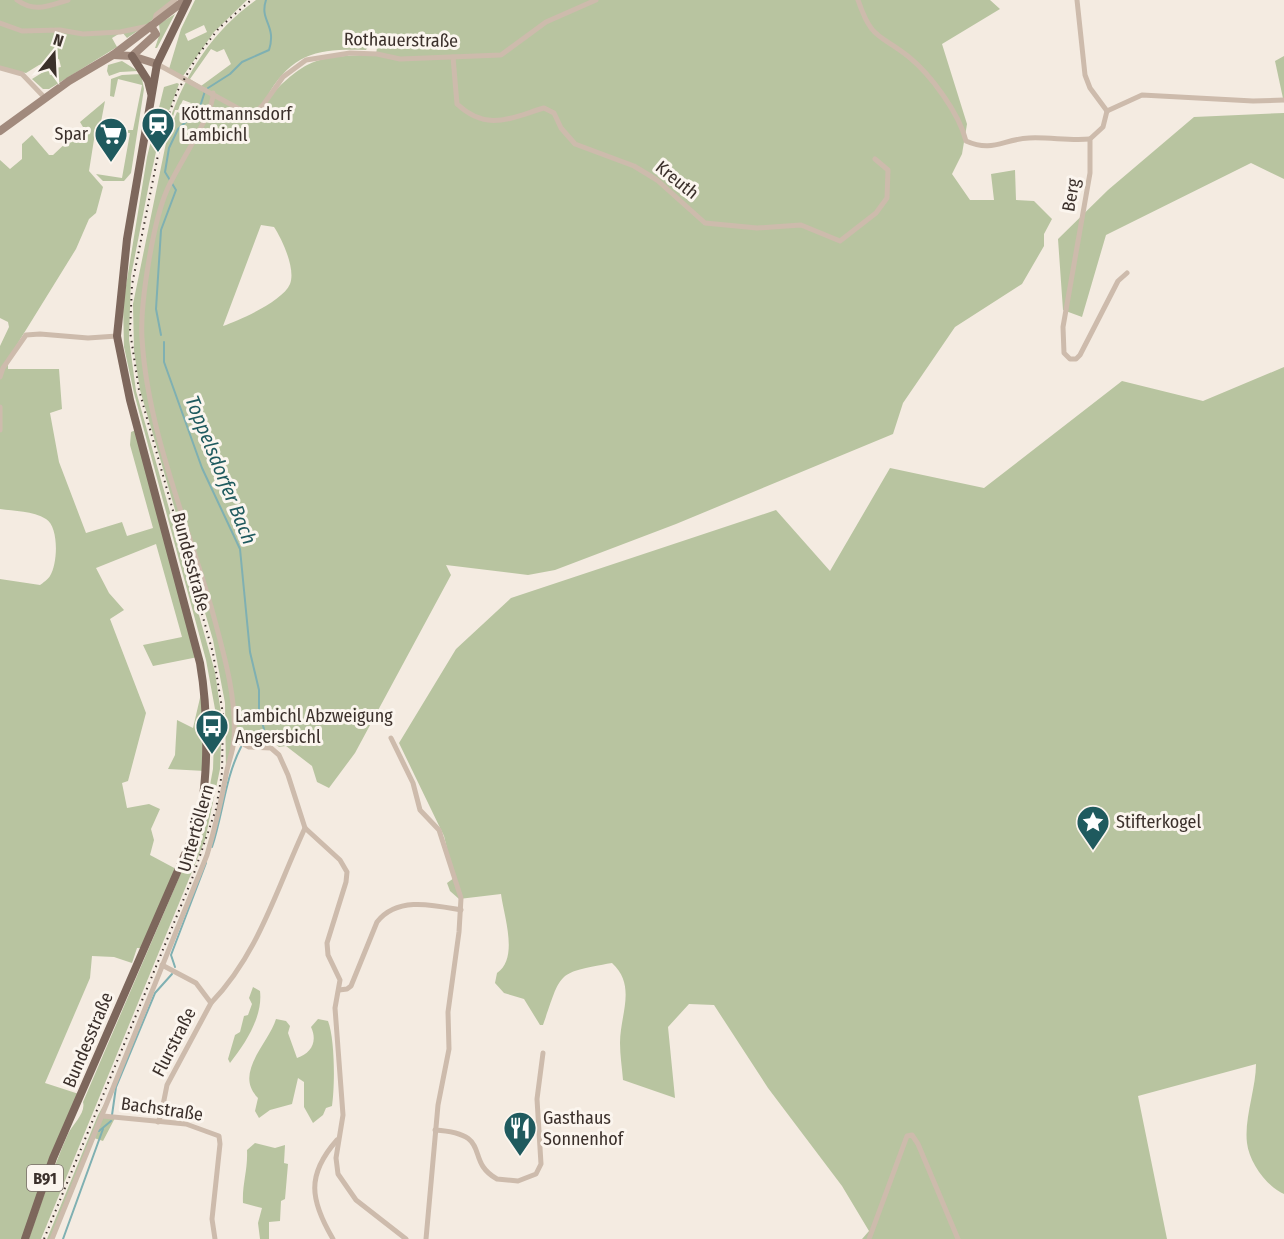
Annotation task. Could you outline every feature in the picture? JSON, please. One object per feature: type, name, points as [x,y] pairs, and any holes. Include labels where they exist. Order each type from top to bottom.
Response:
[{"type":"main road","points":[[0,131],[45,98],[113,55],[186,0]]},
{"type":"main road","name":"Bundesstraße","points":[[25,1239],[42,1187],[196,829],[204,786],[204,698],[200,663],[130,400],[117,336],[127,239],[157,64],[186,0]]},
{"type":"main road","points":[[132,56],[156,34],[152,25]]},
{"type":"main road","points":[[113,55],[132,56],[157,64]]},
{"type":"main road","points":[[132,56],[148,81],[150,105]]},
{"type":"street","points":[[17,0],[26,6],[39,9],[68,0]]},
{"type":"street","points":[[0,23],[22,31],[60,30],[83,34],[120,32],[152,25],[156,15],[175,0]]},
{"type":"street","name":"Rothauerstraße","points":[[213,93],[252,116],[290,70],[316,57],[350,53],[376,54],[400,59],[501,55],[546,22],[596,0]]},
{"type":"street","points":[[858,0],[866,22],[875,36],[909,57],[952,105],[966,141],[979,146],[995,146],[1028,138],[1071,141],[1090,139],[1103,127],[1107,111]]},
{"type":"street","points":[[1077,0],[1085,75],[1090,88],[1107,111]]},
{"type":"street","name":"Kreuth","points":[[453,57],[457,104],[464,111],[477,118],[494,122],[544,108],[554,113],[561,128],[575,144],[634,166],[657,180],[705,223],[757,228],[801,225],[840,241],[876,213],[886,198],[888,170],[875,159]]},
{"type":"street","points":[[157,64],[213,93]]},
{"type":"street","points":[[0,68],[22,74],[45,98]]},
{"type":"street","name":"Untertöllern","points":[[52,1239],[103,1116],[126,1052],[214,832],[234,739],[231,694],[220,640],[147,392],[142,338],[156,222],[169,185],[201,125],[212,110],[213,93]]},
{"type":"street","points":[[1107,111],[1142,95],[1253,101],[1284,100]]},
{"type":"street","name":"Berg","points":[[1090,139],[1090,173],[1063,327],[1064,353],[1070,359],[1076,359],[1086,346],[1113,290],[1127,273]]},
{"type":"street","points":[[0,377],[1,368],[21,340],[32,334],[88,338],[117,336]]},
{"type":"street","points":[[0,407],[0,430]]},
{"type":"street","points":[[391,738],[413,783],[420,810],[439,830],[458,882],[461,910],[448,1012],[449,1049],[435,1130],[426,1239]]},
{"type":"street","points":[[234,739],[249,747],[271,748],[279,755],[291,783],[305,828],[340,860],[347,872],[327,944],[330,959],[339,974],[335,1014],[343,1115],[338,1139],[337,1165],[342,1183],[356,1200],[406,1239]]},
{"type":"street","points":[[211,1003],[241,968],[253,947],[305,828]]},
{"type":"street","points":[[339,990],[351,986],[377,922],[384,915],[420,903],[461,910]]},
{"type":"street","name":"Flurstraße","points":[[158,1122],[167,1085],[211,1003],[196,983],[162,965]]},
{"type":"street","points":[[435,1130],[460,1132],[469,1137],[484,1166],[497,1179],[518,1181],[536,1174],[541,1164],[537,1099],[543,1053]]},
{"type":"street","name":"Bachstraße","points":[[103,1116],[186,1124],[219,1136],[212,1220],[215,1239]]},
{"type":"street","points":[[869,1239],[898,1164],[904,1142],[907,1136],[912,1135],[922,1153],[958,1239]]},
{"type":"street","points":[[333,1239],[320,1212],[314,1188],[320,1161],[338,1139]]},
{"type":"green space","points":[[0,0],[175,0],[127,38],[122,32],[112,38],[117,47],[49,89],[43,89],[32,79],[48,69],[50,75],[57,73],[56,68],[61,67],[59,59],[39,65],[26,73],[0,68]]},
{"type":"green space","points":[[195,0],[247,0],[214,32],[183,76],[169,69],[181,29]],"holes":[[[204,25],[207,32],[188,41],[185,34]]]},
{"type":"green space","points":[[256,0],[990,0],[1000,9],[942,44],[967,124],[962,154],[952,174],[970,200],[994,200],[991,174],[1015,170],[1016,200],[1034,201],[1052,219],[1044,234],[1044,246],[1022,284],[955,327],[903,403],[893,434],[676,524],[555,570],[528,575],[446,565],[451,575],[355,753],[329,788],[317,782],[312,766],[286,746],[279,747],[270,740],[271,748],[253,749],[234,739],[226,774],[225,703],[213,640],[140,390],[134,351],[133,304],[168,133],[177,112],[185,115],[191,103],[183,100],[178,110],[175,110],[171,123],[169,122],[184,86],[203,54],[214,39]],"holes":[[[371,42],[377,48],[376,54],[329,58],[307,65],[270,96],[269,93],[289,68],[310,55],[335,50],[366,50]],[[211,49],[217,52],[224,49],[231,64],[201,86],[190,79]],[[261,225],[274,227],[290,263],[290,284],[279,297],[270,303],[250,315],[223,326]]]},
{"type":"green space","points":[[175,14],[155,48],[160,33],[159,24]]},
{"type":"green space","points":[[1284,56],[1284,103],[1275,61]]},
{"type":"green space","points":[[122,61],[138,71],[120,72],[109,76],[108,65]]},
{"type":"green space","points":[[141,74],[144,89],[131,173],[124,181],[103,181],[96,174],[122,178],[130,133],[128,130],[133,130],[142,85],[118,79],[114,97],[110,96],[111,79],[122,75]]},
{"type":"green space","points":[[179,84],[159,138],[131,276],[129,339],[136,391],[215,672],[222,720],[220,769],[205,840],[41,1239],[29,1239],[68,1134],[83,1110],[83,1102],[204,817],[213,769],[215,709],[206,660],[134,393],[124,347],[123,304],[147,157],[164,87]]},
{"type":"green space","points":[[105,101],[101,122],[96,127],[89,171],[103,187],[96,213],[89,219],[76,249],[8,359],[8,369],[59,369],[62,409],[50,413],[59,462],[86,533],[122,522],[127,536],[153,528],[130,445],[131,432],[138,429],[198,657],[153,666],[143,645],[182,637],[156,544],[96,568],[109,593],[124,610],[110,619],[146,713],[128,781],[122,783],[127,808],[149,804],[160,809],[151,829],[154,840],[150,855],[178,870],[145,948],[137,948],[132,963],[114,957],[92,956],[90,978],[45,1083],[82,1095],[25,1239],[0,1239],[0,579],[40,585],[53,570],[56,546],[53,529],[46,519],[29,513],[0,509],[0,346],[9,327],[8,322],[0,318],[0,160],[10,169],[22,159],[22,144],[32,135],[49,155],[53,155],[83,127],[80,122]]},
{"type":"green space","points":[[1284,113],[1284,179],[1251,163],[1106,235],[1082,317],[1063,310],[1058,239],[1108,190],[1194,117]]},
{"type":"green space","points":[[1284,367],[1284,1194],[1265,1180],[1248,1150],[1247,1124],[1256,1064],[1138,1096],[1167,1239],[862,1239],[869,1231],[842,1186],[768,1088],[714,1005],[689,1004],[668,1027],[675,1098],[623,1080],[620,1043],[626,991],[620,972],[612,963],[580,969],[563,978],[554,994],[543,1025],[540,1025],[524,999],[504,993],[495,983],[497,973],[504,966],[509,947],[501,894],[459,899],[450,891],[447,883],[454,878],[444,836],[399,743],[456,649],[511,598],[776,510],[830,571],[890,468],[984,488],[1122,381],[1203,401]]},
{"type":"green space","points":[[203,685],[205,771],[168,769],[175,755],[177,720],[193,728]]},
{"type":"green space","points":[[253,987],[260,991],[259,1010],[252,1029],[230,1063],[228,1059],[235,1035],[240,1032],[244,1016],[248,1015],[252,1004],[249,998]]},
{"type":"green space","points":[[276,1019],[286,1021],[290,1026],[288,1033],[297,1058],[312,1046],[314,1037],[311,1027],[318,1019],[328,1021],[334,1063],[332,1106],[326,1108],[323,1115],[313,1123],[304,1107],[304,1082],[298,1078],[292,1104],[270,1110],[259,1118],[255,1111],[258,1098],[251,1088],[249,1078],[251,1068]]},
{"type":"green space","points":[[110,1094],[103,1116],[115,1118],[103,1141],[94,1138],[52,1239],[47,1239],[98,1115]]},
{"type":"green space","points":[[255,1143],[275,1148],[285,1145],[284,1163],[288,1164],[285,1199],[281,1201],[280,1221],[269,1222],[269,1239],[260,1239],[258,1223],[262,1208],[243,1203],[247,1150]]},
{"type":"waterway","name":"Toppelsdorfer Bach","points":[[208,88],[230,74],[242,62],[269,50],[271,35],[264,7],[266,0]]},
{"type":"waterway","name":"Toppelsdorfer Bach","points":[[161,335],[156,309],[161,230],[176,190],[165,172],[169,148],[178,129],[199,110],[205,91]]},
{"type":"waterway","name":"Toppelsdorfer Bach","points":[[164,342],[164,362],[202,468],[240,549],[250,652],[259,690],[259,712],[264,729],[260,736],[248,738],[245,742]]},
{"type":"waterway","name":"Toppelsdorfer Bach","points":[[212,847],[231,771],[241,747]]},
{"type":"waterway","name":"Toppelsdorfer Bach","points":[[175,967],[171,955],[206,863]]},
{"type":"waterway","name":"Toppelsdorfer Bach","points":[[112,1115],[116,1087],[155,993],[172,974]]},
{"type":"waterway","points":[[99,1131],[111,1121]]},
{"type":"waterway","points":[[63,1239],[103,1129]]},
{"type":"railway","points":[[44,1239],[192,879],[216,809],[222,773],[223,714],[213,653],[139,390],[130,331],[132,285],[163,130],[177,92],[198,55],[219,28],[251,0]]},
{"type":"place","name":"Köttmannsdorf Lambichl","points":[[158,153]]},
{"type":"place","name":"Spar","points":[[111,163]]},
{"type":"place","name":"Lambichl Abzweigung Angersbichl","points":[[212,755]]},
{"type":"place","name":"Stifterkogel","points":[[1093,851]]},
{"type":"place","name":"Gasthaus Sonnenhof","points":[[520,1157]]}]
